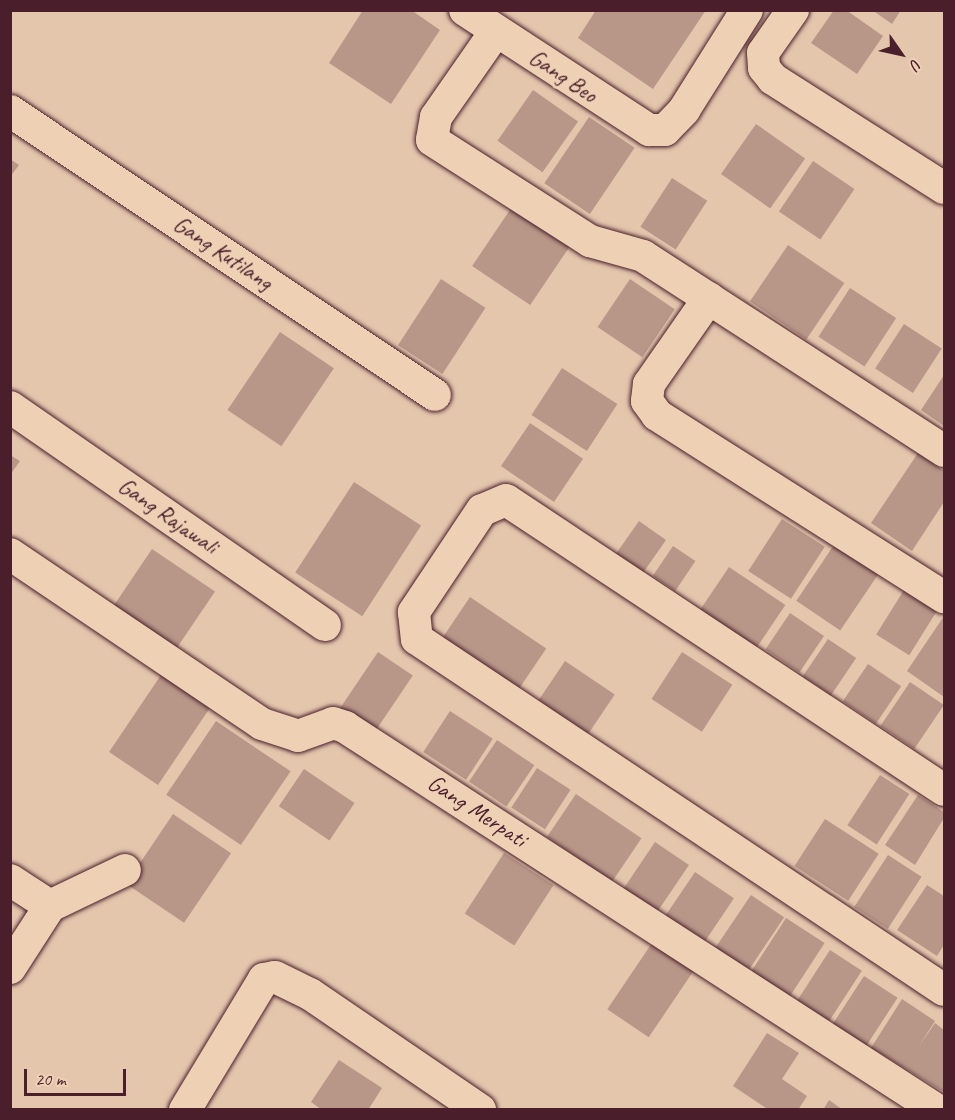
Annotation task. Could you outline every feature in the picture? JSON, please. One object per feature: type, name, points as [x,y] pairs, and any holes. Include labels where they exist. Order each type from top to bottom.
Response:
[{"type":"street","name":"Gang Beo","points":[[465,10],[628,120],[649,130],[665,130],[684,110],[747,10]]},
{"type":"street","points":[[793,10],[763,52],[764,68],[774,80],[945,188]]},
{"type":"street","points":[[496,31],[436,117],[432,140],[590,241],[643,256],[945,451]]},
{"type":"street","name":"Gang Kutilang","points":[[10,111],[435,395]]},
{"type":"street","points":[[709,298],[649,384],[647,402],[657,415],[945,597]]},
{"type":"street","name":"Gang Rajawali","points":[[10,407],[325,625]]},
{"type":"street","points":[[945,790],[506,500],[482,510],[414,612],[417,639],[945,990]]},
{"type":"street","name":"Gang Merpati","points":[[10,554],[262,724],[298,736],[333,723],[345,727],[938,1110]]},
{"type":"street","points":[[10,968],[50,906],[125,870]]},
{"type":"street","points":[[10,880],[50,906]]},
{"type":"street","points":[[185,1110],[264,979],[275,977],[310,994],[480,1110]]},
{"type":"building","points":[[363,10],[411,10],[440,30],[391,104],[329,63]]},
{"type":"building","points":[[596,10],[706,10],[653,89],[578,38]]},
{"type":"building","points":[[834,10],[846,10],[883,36],[857,74],[811,43]]},
{"type":"building","points":[[872,10],[901,10],[892,24]]},
{"type":"building","points":[[533,90],[578,122],[542,172],[497,141]]},
{"type":"building","points":[[589,117],[635,148],[590,214],[544,183]]},
{"type":"building","points":[[756,124],[805,158],[770,208],[721,174]]},
{"type":"building","points":[[10,159],[19,165],[10,177]]},
{"type":"building","points":[[813,161],[854,189],[820,240],[779,212]]},
{"type":"building","points":[[672,178],[707,201],[676,250],[640,227]]},
{"type":"building","points":[[518,198],[576,237],[530,305],[472,266]]},
{"type":"building","points":[[788,245],[844,283],[806,339],[750,301]]},
{"type":"building","points":[[441,279],[485,308],[442,374],[398,345]]},
{"type":"building","points":[[630,279],[675,309],[642,357],[598,327]]},
{"type":"building","points":[[850,288],[896,318],[865,367],[818,337]]},
{"type":"building","points":[[904,324],[942,349],[913,393],[875,368]]},
{"type":"building","points":[[280,332],[334,368],[281,446],[227,410]]},
{"type":"building","points":[[562,368],[617,404],[587,451],[532,415]]},
{"type":"building","points":[[944,375],[944,426],[921,410]]},
{"type":"building","points":[[530,423],[583,459],[554,502],[501,466]]},
{"type":"building","points":[[918,453],[944,471],[944,502],[912,551],[871,523]]},
{"type":"building","points":[[10,455],[20,461],[10,475]]},
{"type":"building","points":[[354,482],[421,526],[362,616],[295,573]]},
{"type":"building","points":[[782,519],[825,547],[791,599],[748,571]]},
{"type":"building","points":[[639,521],[666,540],[643,573],[616,554]]},
{"type":"building","points":[[836,542],[880,572],[840,630],[796,601]]},
{"type":"building","points":[[673,546],[695,561],[675,591],[653,576]]},
{"type":"building","points":[[152,549],[215,591],[174,653],[111,610]]},
{"type":"building","points":[[729,567],[785,605],[755,650],[699,612]]},
{"type":"building","points":[[909,582],[942,603],[909,655],[876,635]]},
{"type":"building","points":[[470,597],[546,648],[515,695],[439,643]]},
{"type":"building","points":[[790,613],[824,636],[799,672],[765,649]]},
{"type":"building","points":[[944,616],[944,697],[907,671]]},
{"type":"building","points":[[828,639],[856,658],[831,695],[803,676]]},
{"type":"building","points":[[378,652],[413,675],[374,734],[339,710]]},
{"type":"building","points":[[682,652],[732,685],[702,732],[652,699]]},
{"type":"building","points":[[565,661],[615,695],[587,736],[537,702]]},
{"type":"building","points":[[868,664],[901,686],[876,724],[843,701]]},
{"type":"building","points":[[165,669],[214,702],[158,785],[109,752]]},
{"type":"building","points":[[910,682],[944,705],[914,749],[880,726]]},
{"type":"building","points":[[450,711],[493,739],[466,780],[423,752]]},
{"type":"building","points":[[216,721],[291,771],[241,845],[166,795]]},
{"type":"building","points":[[497,740],[534,765],[506,807],[469,781]]},
{"type":"building","points":[[537,768],[571,790],[545,829],[511,807]]},
{"type":"building","points":[[304,769],[355,803],[329,840],[279,806]]},
{"type":"building","points":[[880,775],[909,794],[877,844],[847,825]]},
{"type":"building","points":[[576,794],[641,838],[612,881],[547,837]]},
{"type":"building","points":[[918,795],[944,812],[944,818],[915,865],[885,845]]},
{"type":"building","points":[[173,814],[231,853],[184,923],[126,884]]},
{"type":"building","points":[[825,819],[879,854],[848,901],[795,866]]},
{"type":"building","points":[[655,842],[689,865],[658,911],[624,888]]},
{"type":"building","points":[[504,853],[553,885],[514,946],[465,913]]},
{"type":"building","points":[[888,855],[922,877],[888,929],[854,907]]},
{"type":"building","points":[[695,872],[734,898],[705,941],[666,915]]},
{"type":"building","points":[[927,885],[944,896],[944,945],[937,956],[897,930]]},
{"type":"building","points":[[751,895],[784,917],[748,970],[715,948]]},
{"type":"building","points":[[786,918],[825,943],[784,1005],[746,980]]},
{"type":"building","points":[[652,943],[693,971],[649,1037],[607,1009]]},
{"type":"building","points":[[830,950],[862,971],[827,1024],[795,1004]]},
{"type":"building","points":[[864,976],[898,998],[865,1047],[832,1025]]},
{"type":"building","points":[[902,999],[935,1021],[919,1046],[935,1023],[944,1030],[944,1092],[871,1048]]},
{"type":"building","points":[[767,1033],[799,1053],[782,1079],[807,1096],[798,1110],[769,1110],[733,1086]]},
{"type":"building","points":[[339,1060],[382,1088],[368,1110],[322,1110],[311,1102]]},
{"type":"building","points":[[829,1100],[843,1110],[823,1110]]}]
